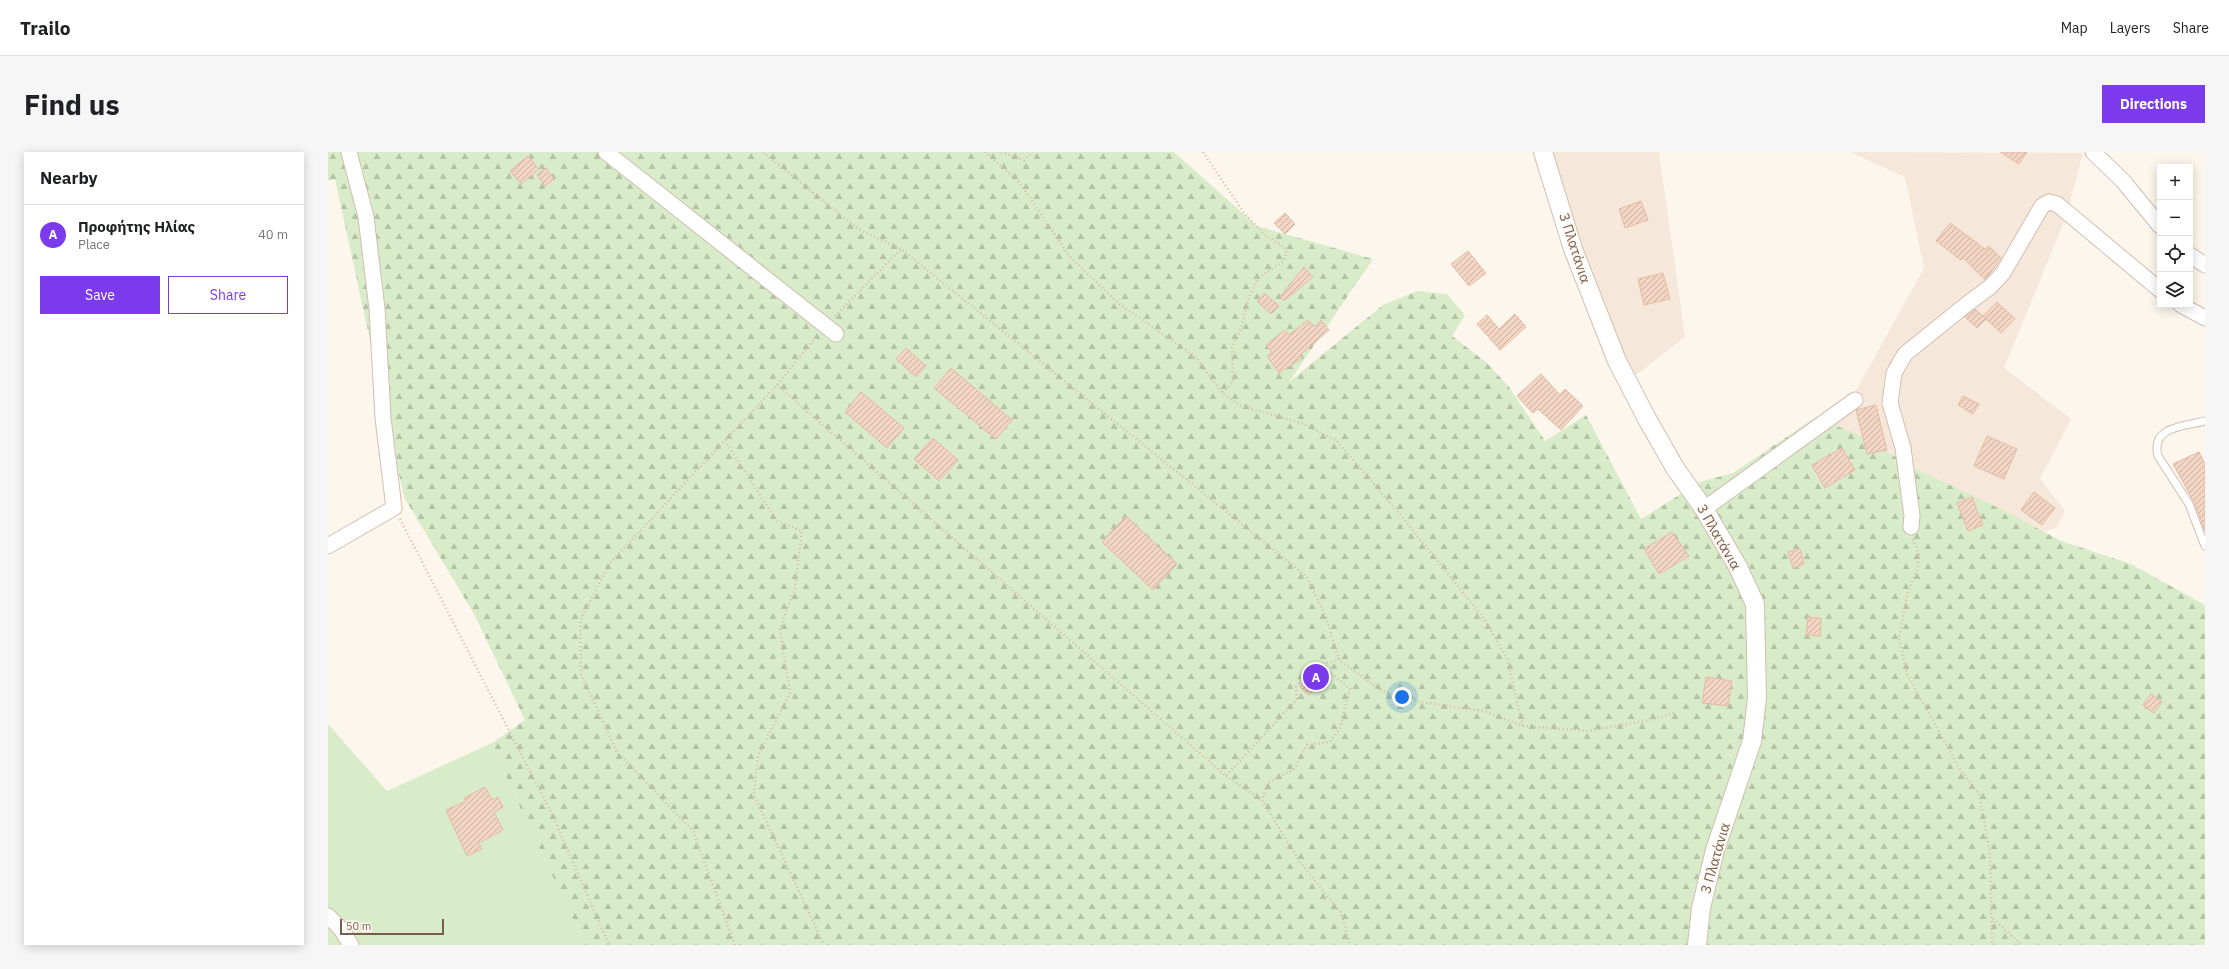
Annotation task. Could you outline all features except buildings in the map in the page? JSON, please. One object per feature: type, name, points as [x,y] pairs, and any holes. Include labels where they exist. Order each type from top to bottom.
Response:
[{"type":"street","points":[[328,546],[394,508],[383,418],[377,309],[367,225],[349,152]]},
{"type":"street","points":[[606,152],[830,330]]},
{"type":"street","name":"3 Πλατάνια","points":[[1543,152],[1573,249],[1617,361],[1672,461],[1704,508],[1738,567],[1755,604],[1757,698],[1752,741],[1715,850],[1701,908],[1697,945]]},
{"type":"street","points":[[2093,152],[2123,181],[2157,222]]},
{"type":"street","points":[[1911,527],[1912,516],[1903,448],[1890,403],[1894,373],[1905,354],[1966,304],[1990,287],[2004,273],[2042,206],[2049,202],[2056,204],[2157,288]]},
{"type":"street","points":[[2193,257],[2205,265]]},
{"type":"street","points":[[2187,308],[2205,318]]},
{"type":"street","points":[[1704,508],[1855,400]]},
{"type":"street","points":[[328,916],[341,929],[351,945]]},
{"type":"lane","points":[[2205,420],[2180,425],[2168,430],[2158,441],[2157,451],[2189,504],[2205,546]]},
{"type":"path","points":[[762,152],[858,229],[901,249],[1306,576],[1326,617],[1339,659],[1382,691],[1421,702],[1484,711],[1523,726],[1588,731],[1650,720],[1674,713]]},
{"type":"path","points":[[985,152],[1019,182],[1070,257],[1118,303],[1196,357],[1222,393],[1239,405],[1304,424],[1337,441],[1403,518],[1485,620],[1507,658],[1523,726]]},
{"type":"path","points":[[1001,152],[1024,160],[1034,152]]},
{"type":"path","points":[[1203,152],[1244,212],[1266,236],[1287,248],[1284,261],[1258,278],[1249,297],[1242,326],[1232,348],[1233,382],[1222,393]]},
{"type":"path","points":[[735,945],[693,831],[617,752],[581,674],[580,621],[609,564],[776,385],[830,330],[901,249]]},
{"type":"path","points":[[776,385],[1226,776],[1262,800],[1300,862],[1341,913],[1350,945]]},
{"type":"path","points":[[727,444],[777,521],[802,531],[795,588],[780,628],[790,693],[758,756],[754,795],[824,945]]},
{"type":"path","points":[[394,508],[553,816],[609,945]]},
{"type":"path","points":[[1911,527],[1919,555],[1917,569],[1907,595],[1899,639],[1908,676],[1960,768],[1979,794],[1990,854],[1993,919],[1992,945]]},
{"type":"path","points":[[1226,776],[1297,698],[1296,687],[1313,668],[1339,659]]},
{"type":"path","points":[[1262,800],[1268,783],[1294,769],[1307,745],[1330,742],[1340,728],[1350,689],[1322,666]]},
{"type":"path","points":[[1993,919],[2022,945]]},
{"type":"shaded area","points":[[1549,152],[1659,152],[1685,337],[1631,379],[1610,332]]},
{"type":"shaded area","points":[[1850,152],[2083,153],[2066,217],[2004,368],[2071,419],[2040,479],[2065,511],[2056,528],[1689,622],[1853,396],[1924,268],[1905,177]]},
{"type":"green space","points":[[328,152],[1174,152],[1257,226],[1373,259],[1289,382],[1383,305],[1417,291],[1447,294],[1465,315],[1452,336],[1487,363],[1509,387],[1545,441],[1586,415],[1641,519],[1700,482],[1733,473],[1816,417],[1858,435],[1920,471],[2005,511],[2061,541],[2131,564],[2205,605],[2205,945],[585,945],[512,790],[492,743],[525,720],[474,614],[404,497],[335,179],[328,181]]},
{"type":"green space","points":[[328,724],[387,791],[492,743],[512,790],[585,945],[328,945]]},
{"type":"place","name":"Προφήτης Ηλίας","points":[[1316,677]]}]
